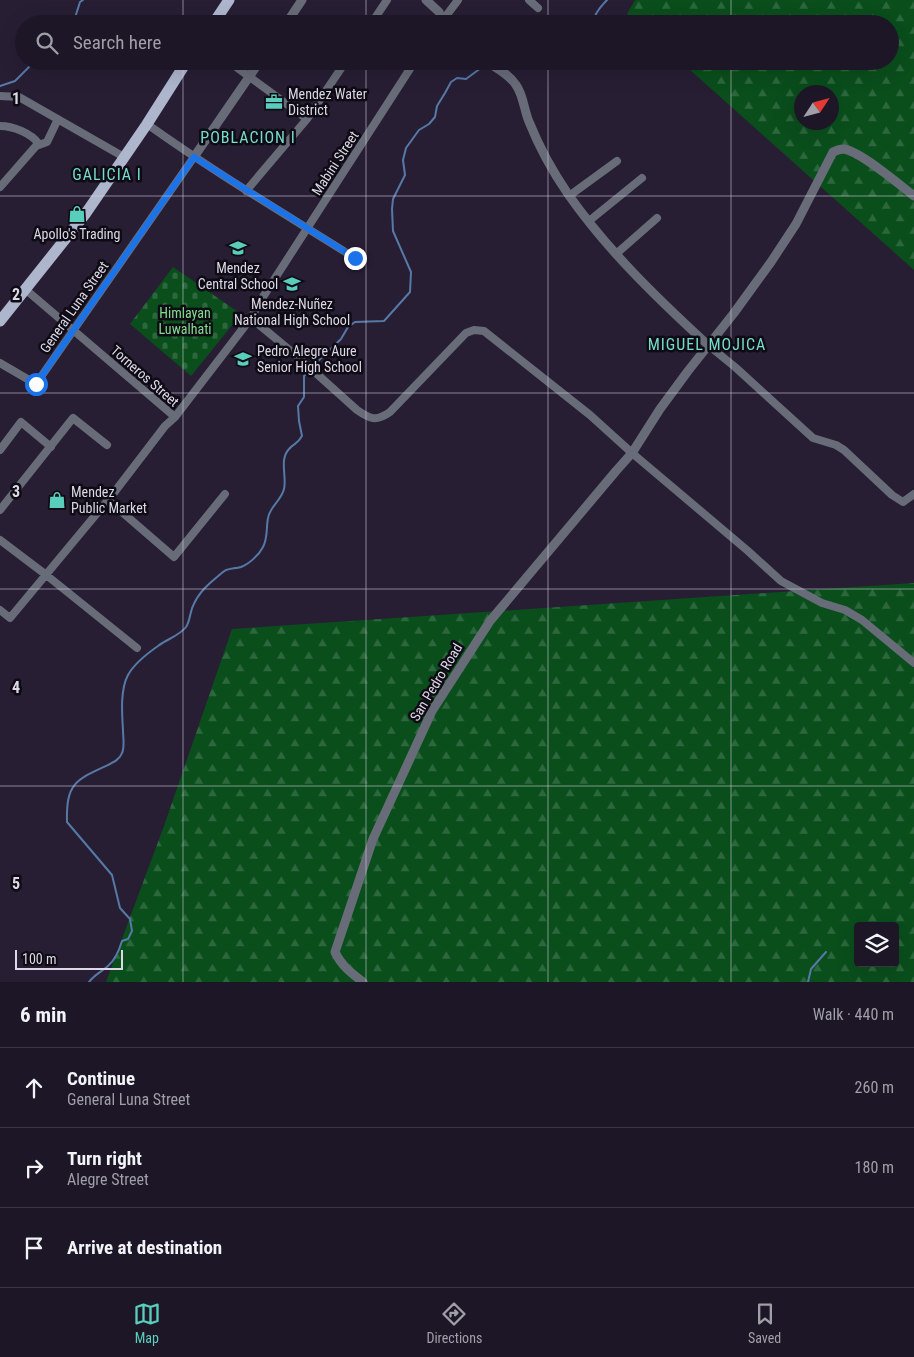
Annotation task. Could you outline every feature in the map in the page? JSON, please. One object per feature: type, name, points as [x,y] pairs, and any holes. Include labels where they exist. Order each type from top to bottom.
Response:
[{"type":"main road","points":[[219,15],[229,0]]},
{"type":"main road","points":[[0,322],[86,213],[182,70]]},
{"type":"street","points":[[292,15],[302,0]]},
{"type":"street","points":[[377,15],[387,0]]},
{"type":"street","points":[[426,0],[439,15]]},
{"type":"street","points":[[448,15],[458,0]]},
{"type":"street","points":[[529,0],[538,8]]},
{"type":"street","points":[[241,70],[307,119]]},
{"type":"street","name":"General Luna Street","points":[[0,363],[36,384],[254,70]]},
{"type":"street","points":[[246,191],[307,119],[340,70]]},
{"type":"street","name":"Mabini Street","points":[[175,416],[251,318],[410,70]]},
{"type":"street","points":[[498,70],[515,84],[520,93],[529,123],[540,146],[553,172],[569,196],[616,254],[663,303],[813,438],[836,445],[844,450],[892,495],[904,502],[914,494]]},
{"type":"street","points":[[0,96],[19,97],[124,157]]},
{"type":"street","points":[[0,187],[39,144],[46,142],[58,119]]},
{"type":"street","points":[[147,124],[246,191],[355,258]]},
{"type":"street","points":[[0,126],[11,127],[22,132],[35,139],[39,144]]},
{"type":"street","points":[[632,453],[660,409],[766,269],[796,224],[833,152],[838,149],[846,150],[860,156],[914,196]]},
{"type":"street","points":[[569,196],[617,161]]},
{"type":"street","points":[[589,221],[642,178]]},
{"type":"street","points":[[616,254],[657,218]]},
{"type":"street","name":"Torneros Street","points":[[0,610],[10,618],[110,497],[142,454],[175,416],[25,289]]},
{"type":"street","points":[[251,318],[325,380],[357,410],[365,416],[375,419],[383,417],[390,412],[466,333],[474,330],[484,331],[563,393],[781,581],[822,603],[845,610],[862,620],[914,663]]},
{"type":"street","points":[[0,510],[73,418],[107,445]]},
{"type":"street","points":[[0,450],[21,422],[51,447]]},
{"type":"street","name":"San Pedro Road","points":[[362,982],[345,968],[334,952],[373,839],[432,711],[490,621],[632,453]]},
{"type":"street","points":[[110,497],[174,557],[225,494]]},
{"type":"street","points":[[0,540],[137,648]]},
{"type":"green space","points":[[635,0],[914,0],[914,270],[690,70],[899,70],[899,15],[627,14]]},
{"type":"green space","name":"Himlayan Luwalhati","points":[[173,267],[241,314],[191,376],[130,324]]},
{"type":"green space","points":[[914,583],[914,982],[106,982],[164,826],[232,629]]},
{"type":"waterway","points":[[76,15],[80,2],[83,0]]},
{"type":"waterway","points":[[596,15],[607,0]]},
{"type":"waterway","points":[[0,86],[15,81],[26,70]]},
{"type":"waterway","points":[[313,366],[341,339],[348,327],[355,322],[384,321],[410,292],[411,272],[393,231],[392,209],[393,199],[405,175],[403,160],[406,148],[419,130],[429,124],[435,117],[437,106],[451,82],[457,78],[466,79],[478,70]]},
{"type":"waterway","points":[[89,982],[113,961],[122,941],[128,939],[132,931],[130,919],[120,908],[112,875],[67,822],[68,799],[71,791],[80,780],[115,761],[121,755],[124,745],[122,710],[125,681],[137,663],[186,627],[192,608],[202,591],[210,583],[225,571],[247,564],[263,547],[266,540],[269,514],[281,497],[284,489],[284,458],[286,453],[302,436],[298,406],[304,397],[304,376],[310,370]]},
{"type":"waterway","points":[[808,982],[811,969],[826,952]]},
{"type":"place","name":"Mendez Water District","points":[[274,102]]},
{"type":"place","name":"Apollo's Trading","points":[[77,214]]},
{"type":"place","name":"Mendez Central School","points":[[238,248]]},
{"type":"place","name":"Mendez-Nuñez National High School","points":[[292,284]]},
{"type":"place","name":"Pedro Alegre Aure Senior High School","points":[[243,359]]},
{"type":"place","name":"Mendez Public Market","points":[[57,500]]},
{"type":"district","name":"POBLACION I","points":[[248,137]]},
{"type":"district","name":"GALICIA I","points":[[107,174]]},
{"type":"district","name":"MIGUEL MOJICA","points":[[707,344]]},
{"type":"route","points":[[36,384],[194,157],[355,258]]}]
